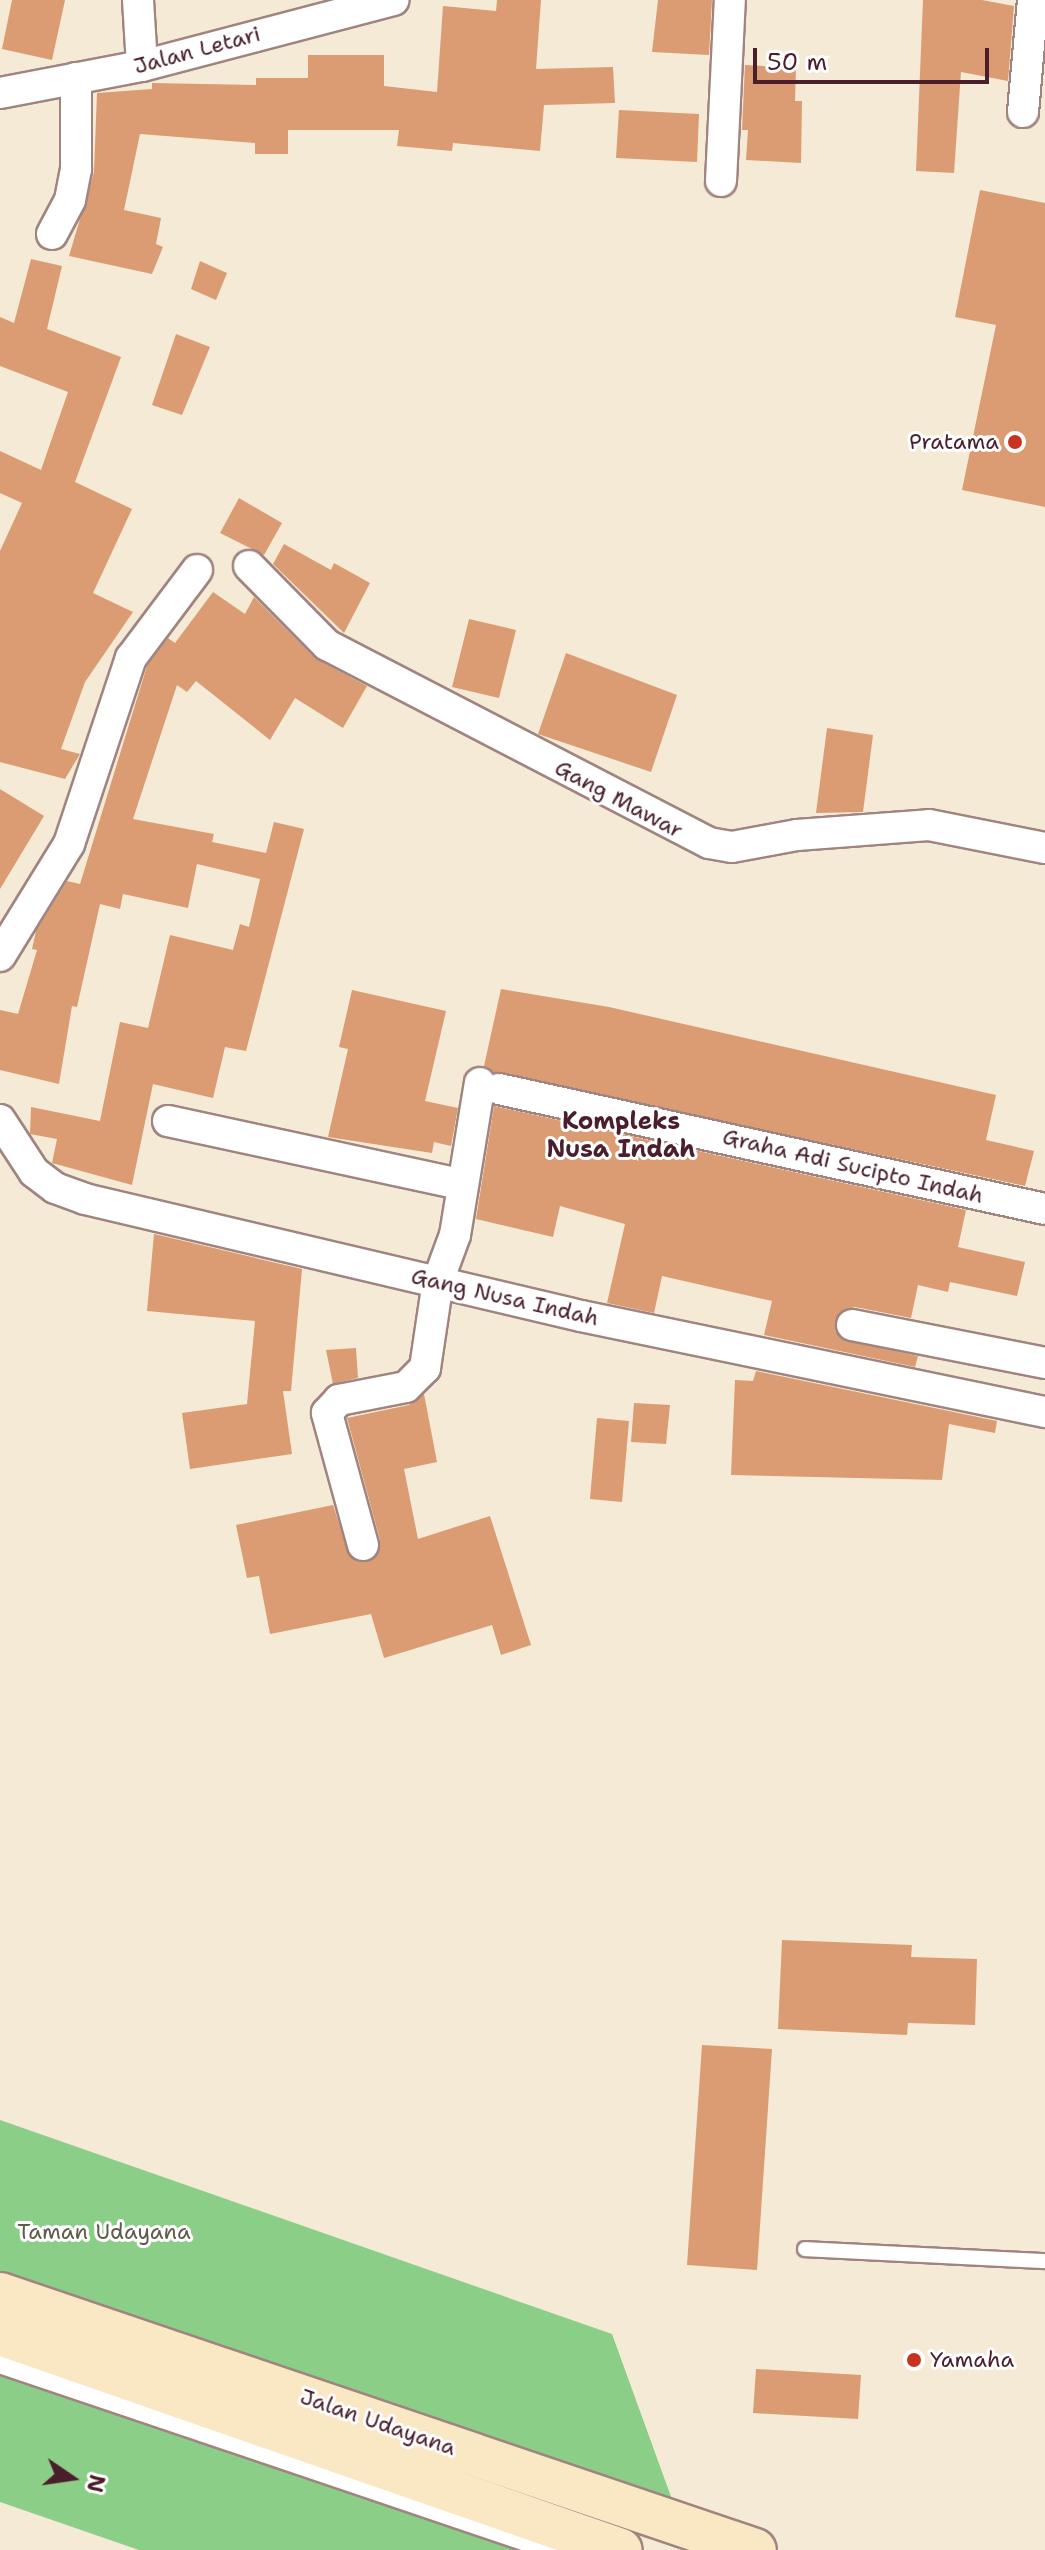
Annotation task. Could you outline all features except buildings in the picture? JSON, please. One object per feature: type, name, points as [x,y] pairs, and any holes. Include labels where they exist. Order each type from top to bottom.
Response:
[{"type":"main road","name":"Jalan Udayana","points":[[0,2294],[755,2550]]},
{"type":"main road","name":"Jalan Udayana","points":[[0,2334],[621,2550]]},
{"type":"street","points":[[138,0],[142,66]]},
{"type":"street","name":"Jalan Letari","points":[[0,93],[142,66],[316,9],[393,0]]},
{"type":"street","points":[[721,181],[730,0]]},
{"type":"street","points":[[1023,112],[1033,0]]},
{"type":"street","points":[[52,234],[70,200],[76,169],[76,78]]},
{"type":"street","name":"Gang Mawar","points":[[249,566],[327,645],[709,843],[732,847],[797,835],[929,825],[1045,848]]},
{"type":"street","points":[[0,956],[69,844],[131,658],[197,570]]},
{"type":"street","name":"Graha Adi Sucipto Indah","points":[[460,1184],[490,1086],[1036,1207]]},
{"type":"street","name":"Gang Nusa Indah","points":[[0,1120],[34,1172],[55,1188],[581,1316],[1045,1412]]},
{"type":"street","points":[[168,1121],[460,1184],[455,1235],[438,1281],[430,1351],[418,1379],[406,1387],[339,1400],[327,1413],[363,1545]]},
{"type":"street","points":[[852,1325],[1045,1363]]},
{"type":"street","points":[[0,2362],[556,2550]]},
{"type":"lane","points":[[805,2249],[1045,2261]]},
{"type":"green space","name":"Taman Udayana","points":[[0,2120],[612,2334],[674,2505],[0,2272]]},
{"type":"green space","points":[[0,2367],[533,2550],[139,2550],[0,2502]]},
{"type":"place","name":"Pratama","points":[[1015,442]]},
{"type":"place","name":"Yamaha","points":[[914,2360]]},
{"type":"district","name":"Kompleks Nusa Indah","points":[[621,1136]]}]
